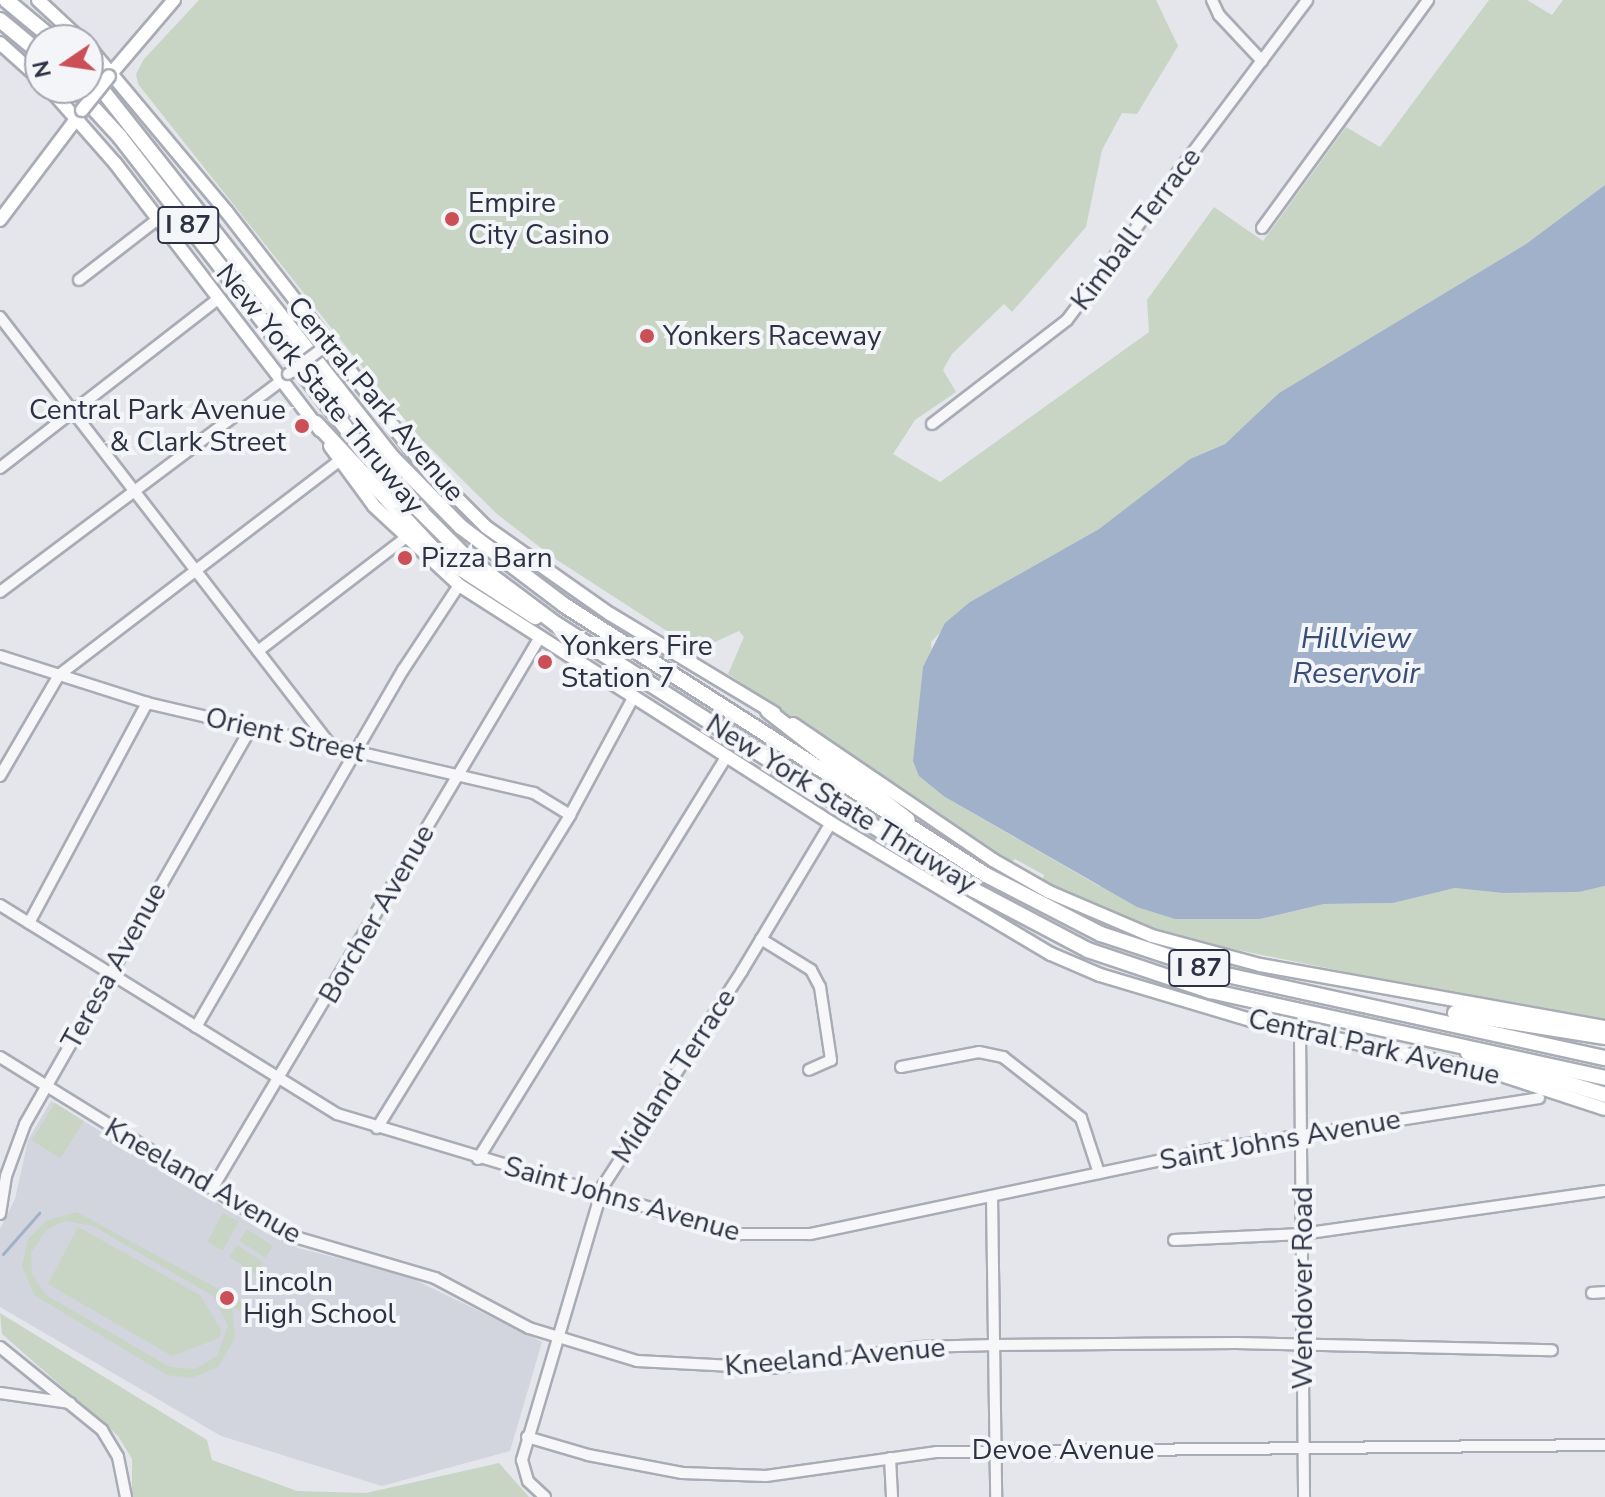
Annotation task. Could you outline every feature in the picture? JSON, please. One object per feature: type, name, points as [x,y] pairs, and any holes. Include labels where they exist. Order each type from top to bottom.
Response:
[{"type":"highway","points":[[6,0],[35,24]]},
{"type":"highway","points":[[0,20],[24,40]]},
{"type":"highway","name":"New York State Thruway","points":[[104,92],[373,433],[461,527],[555,599],[916,830],[1042,906],[1130,946],[1222,974],[1605,1058]]},
{"type":"highway","name":"New York State Thruway","points":[[90,104],[120,137],[376,467],[465,556],[556,624],[1044,929],[1179,982],[1605,1078]]},
{"type":"highway","points":[[316,423],[438,554],[526,615],[556,624]]},
{"type":"highway","points":[[768,711],[899,808],[916,830]]},
{"type":"highway","points":[[1363,1003],[1605,1037]]},
{"type":"highway","points":[[1367,1024],[1605,1095]]},
{"type":"main road","points":[[38,0],[64,24]]},
{"type":"main road","points":[[0,220],[111,73],[174,0]]},
{"type":"main road","points":[[0,43],[24,65]]},
{"type":"main road","name":"Central Park Avenue","points":[[104,65],[420,461],[486,527],[557,580],[844,756],[993,860],[1049,892],[1152,936],[1260,965],[1605,1027]]},
{"type":"main road","name":"Central Park Avenue","points":[[67,104],[79,114],[219,298],[285,377],[340,460],[405,538],[459,585],[831,823],[1051,954],[1100,975],[1300,1032],[1501,1075],[1605,1109]]},
{"type":"street","points":[[1212,0],[1219,15],[1262,61]]},
{"type":"street","name":"Kimball Terrace","points":[[932,424],[1067,320],[1307,0]]},
{"type":"street","points":[[1262,228],[1428,0]]},
{"type":"street","points":[[79,280],[158,219]]},
{"type":"street","points":[[0,468],[219,298]]},
{"type":"street","points":[[0,317],[332,747]]},
{"type":"street","points":[[0,592],[326,346]]},
{"type":"street","points":[[0,776],[59,675],[196,574],[340,460]]},
{"type":"street","points":[[258,651],[405,538]]},
{"type":"street","points":[[196,1027],[356,752],[459,585]]},
{"type":"street","name":"Borcher Avenue","points":[[212,1189],[456,773],[540,637]]},
{"type":"street","name":"Orient Street","points":[[0,656],[147,703],[534,793],[570,815]]},
{"type":"street","points":[[377,1128],[570,815],[633,698]]},
{"type":"street","points":[[29,923],[147,703]]},
{"type":"street","name":"Teresa Avenue","points":[[0,1214],[3,1175],[46,1086],[251,728]]},
{"type":"street","points":[[478,1159],[727,756]]},
{"type":"street","name":"Midland Terrace","points":[[545,1497],[524,1471],[527,1437],[600,1196],[831,823]]},
{"type":"street","name":"Saint Johns Avenue","points":[[0,905],[331,1111],[377,1128],[711,1230],[779,1237],[1301,1135],[1539,1098]]},
{"type":"street","points":[[761,939],[811,970],[820,987],[831,1060],[809,1070]]},
{"type":"street","name":"Wendover Road","points":[[1300,1032],[1304,1497]]},
{"type":"street","points":[[901,1067],[979,1052],[1003,1057],[1081,1118],[1099,1173]]},
{"type":"street","name":"Kneeland Avenue","points":[[0,1057],[285,1234],[435,1278],[557,1339],[637,1361],[731,1369],[772,1368],[919,1347],[995,1345],[1303,1344],[1552,1350]]},
{"type":"street","points":[[1174,1240],[1302,1234],[1605,1191]]},
{"type":"street","points":[[992,1196],[996,1497]]},
{"type":"street","points":[[1592,1293],[1605,1292]]},
{"type":"street","points":[[0,1347],[72,1403],[110,1442],[123,1474],[126,1497]]},
{"type":"street","points":[[0,1393],[72,1403]]},
{"type":"street","name":"Devoe Avenue","points":[[527,1437],[588,1455],[709,1475],[794,1474],[890,1458],[996,1451],[1605,1445]]},
{"type":"street","points":[[890,1458],[892,1497]]},
{"type":"shaded area","name":"Lincoln High School","points":[[51,1101],[266,1233],[298,1248],[405,1275],[542,1342],[510,1451],[382,1486],[221,1436],[0,1307],[0,1229],[15,1199],[28,1140]]},
{"type":"green space","name":"Yonkers Raceway","points":[[199,0],[1156,0],[1178,46],[1137,114],[1122,113],[1102,150],[1086,227],[1012,312],[1004,304],[952,354],[943,370],[956,392],[915,420],[893,454],[940,482],[1149,332],[1147,300],[1214,207],[1263,241],[1346,127],[1380,147],[1489,0],[1527,0],[1552,15],[1563,0],[1605,0],[1605,185],[1526,244],[1279,393],[1225,444],[1190,459],[1099,529],[970,602],[931,642],[945,797],[1099,886],[1260,919],[1324,904],[1393,903],[1455,888],[1503,893],[1579,892],[1605,886],[1605,1025],[1155,933],[1041,883],[1044,875],[1015,859],[1009,864],[728,674],[744,637],[739,631],[704,647],[690,646],[554,558],[497,514],[413,431],[138,84],[136,74],[144,59]]},
{"type":"green space","points":[[55,1103],[84,1121],[61,1158],[32,1140]]},
{"type":"green space","points":[[77,1212],[244,1303],[240,1311],[232,1307],[235,1338],[218,1367],[192,1378],[167,1375],[34,1295],[22,1266],[28,1239],[47,1220]],"holes":[[[65,1221],[93,1226],[213,1296],[228,1326],[217,1356],[195,1369],[170,1367],[46,1295],[32,1274],[31,1253],[46,1230]]]},
{"type":"green space","points":[[223,1213],[239,1222],[223,1251],[207,1242]]},
{"type":"green space","points":[[78,1227],[200,1295],[221,1330],[219,1338],[172,1356],[48,1284]]},
{"type":"green space","points":[[247,1229],[273,1246],[265,1258],[239,1241]]},
{"type":"green space","points":[[237,1245],[263,1262],[255,1274],[229,1257]]},
{"type":"green space","points":[[0,1313],[207,1440],[212,1460],[297,1491],[366,1493],[499,1463],[529,1497],[132,1497],[132,1459],[118,1436],[2,1334]]},
{"type":"water","name":"Hillview Reservoir","points":[[1605,185],[1605,886],[1579,892],[1503,893],[1455,888],[1393,903],[1324,904],[1260,919],[1175,919],[1137,907],[945,797],[919,776],[913,761],[923,667],[945,623],[970,602],[1099,529],[1190,459],[1225,444],[1279,393],[1526,244]]},
{"type":"waterway","points":[[3,1254],[39,1213]]},
{"type":"place","name":"Empire City Casino","points":[[452,219]]},
{"type":"place","name":"Yonkers Raceway","points":[[647,336]]},
{"type":"place","name":"Central Park Avenue & Clark Street","points":[[302,426]]},
{"type":"place","name":"Pizza Barn","points":[[405,558]]},
{"type":"place","name":"Yonkers Fire Station 7","points":[[545,662]]},
{"type":"place","name":"Lincoln High School","points":[[227,1298]]}]
